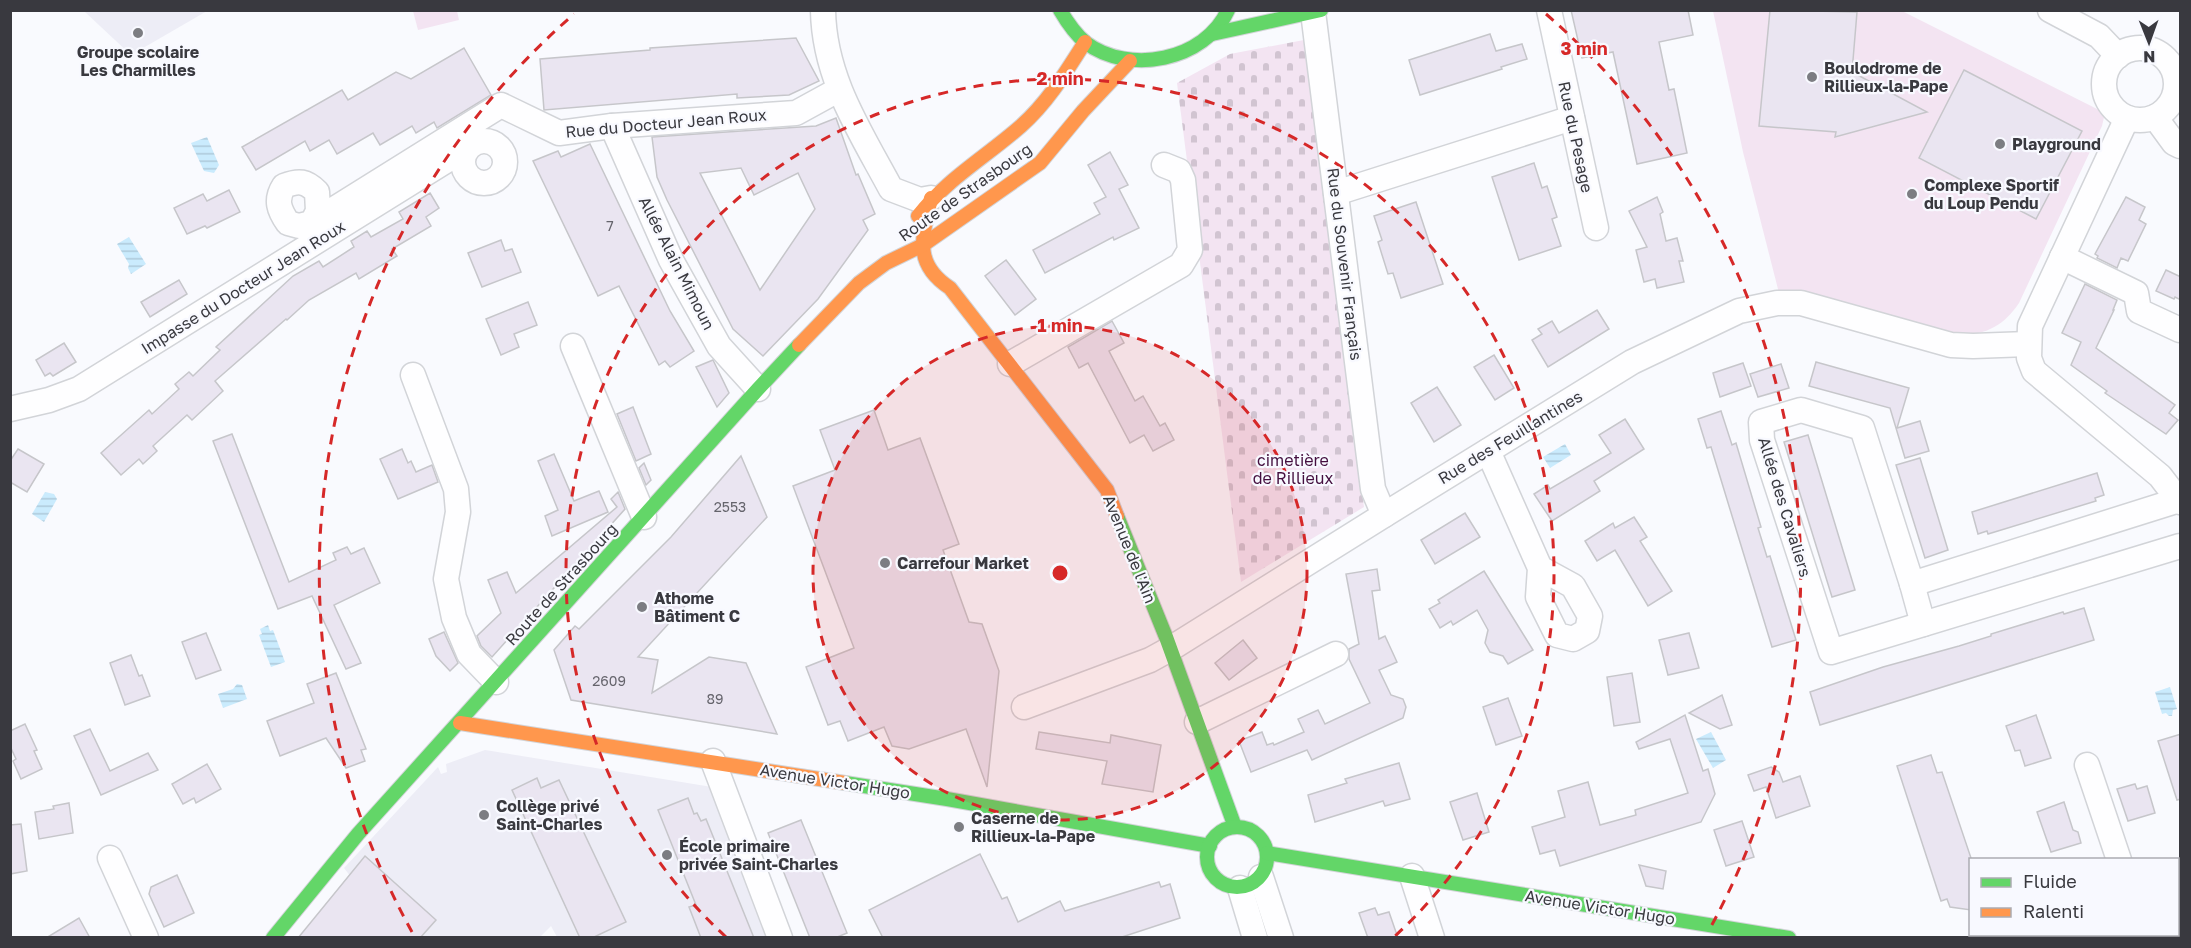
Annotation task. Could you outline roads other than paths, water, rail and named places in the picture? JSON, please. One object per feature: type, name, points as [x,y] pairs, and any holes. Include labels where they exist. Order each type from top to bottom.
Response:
[{"type":"street","points":[[823,10],[823,36],[838,90],[891,189],[920,200],[931,198]]},
{"type":"street","points":[[1060,10],[1064,19],[1085,42],[1107,54],[1130,61],[1160,60],[1188,51],[1212,34],[1228,10]]},
{"type":"street","name":"Rue du Pesage","points":[[1549,10],[1596,228]]},
{"type":"street","points":[[2050,10],[2099,36],[2118,56]]},
{"type":"street","points":[[1212,34],[1317,11]]},
{"type":"street","name":"Rue du Souvenir Français","points":[[1317,11],[1336,193],[1373,489],[1383,515]]},
{"type":"street","name":"Route de Strasbourg","points":[[911,226],[931,198],[1023,124],[1062,80],[1085,42]]},
{"type":"street","points":[[2135,49],[2147,49],[2162,56],[2168,62],[2174,72],[2176,84],[2174,96],[2166,109],[2155,117],[2142,120],[2127,118],[2115,110],[2108,100],[2104,86],[2106,72],[2118,56],[2135,49]]},
{"type":"street","name":"Route de Strasbourg","points":[[273,938],[358,834],[758,389],[859,283],[886,263],[923,245],[1040,163],[1083,111],[1130,61]]},
{"type":"street","name":"Rue du Docteur Jean Roux","points":[[312,223],[501,105],[559,133],[612,126],[796,113],[838,90]]},
{"type":"street","points":[[2155,117],[2174,143],[2181,146]]},
{"type":"street","points":[[1336,193],[1572,118]]},
{"type":"street","points":[[1912,584],[2178,495],[2160,476],[2034,371],[2029,358],[2030,326],[2127,118]]},
{"type":"street","name":"Allée Alain Mimoun","points":[[612,126],[671,260],[718,346],[758,389]]},
{"type":"street","name":"Impasse du Docteur Jean Roux","points":[[10,409],[49,400],[79,389],[468,147]]},
{"type":"street","points":[[1010,364],[1181,264],[1190,250],[1183,180],[1179,171],[1164,165]]},
{"type":"street","name":"Avenue de l'Ain","points":[[931,198],[923,245],[925,261],[932,275],[950,288],[1107,490],[1170,649],[1235,827]]},
{"type":"street","points":[[952,239],[960,218]]},
{"type":"street","name":"Route de Strasbourg","points":[[886,263],[898,244]]},
{"type":"street","points":[[2062,257],[2136,293],[2139,311],[2181,330]]},
{"type":"street","points":[[949,267],[950,288]]},
{"type":"street","name":"Rue des Feuillantines","points":[[1024,707],[1150,660],[1170,649],[1632,362],[1739,311],[1777,303],[1802,303],[1951,345],[2028,344]]},
{"type":"street","points":[[573,346],[644,517]]},
{"type":"street","points":[[413,375],[456,489],[458,512],[446,579],[454,618],[469,654],[496,682]]},
{"type":"street","name":"Allée des Cavaliers","points":[[1923,624],[1862,428],[1801,410],[1761,422],[1762,440],[1831,652],[2181,546]]},
{"type":"street","points":[[1488,451],[1540,568]]},
{"type":"street","points":[[1197,722],[1336,654]]},
{"type":"street","name":"Avenue Victor Hugo","points":[[459,723],[958,801],[1210,846]]},
{"type":"street","points":[[713,761],[780,938]]},
{"type":"street","points":[[2087,765],[2118,858]]},
{"type":"street","points":[[1235,827],[1253,831],[1265,844],[1268,862],[1251,882],[1231,887],[1215,878],[1207,862],[1210,846],[1216,836],[1235,827]]},
{"type":"street","name":"Avenue Victor Hugo","points":[[1267,853],[1412,876],[1687,929],[1788,938]]},
{"type":"street","points":[[110,858],[146,938]]},
{"type":"street","points":[[1412,876],[1432,938]]},
{"type":"street","points":[[1251,882],[1256,938]]},
{"type":"street","points":[[1251,882],[1281,938]]},
{"type":"water","points":[[207,137],[219,165],[214,173],[204,171],[191,143]]},
{"type":"water","points":[[129,237],[146,264],[131,274],[129,264],[117,244]]},
{"type":"water","points":[[1565,444],[1571,455],[1550,468],[1543,457]]},
{"type":"water","points":[[45,492],[54,494],[57,499],[44,522],[32,514]]},
{"type":"water","points":[[268,625],[270,631],[273,630],[285,662],[271,667],[259,635],[262,634],[260,629]]},
{"type":"water","points":[[237,684],[242,685],[247,699],[223,708],[218,694],[233,689]]},
{"type":"water","points":[[2170,687],[2177,709],[2173,710],[2172,716],[2162,714],[2155,692]]},
{"type":"water","points":[[1711,732],[1726,760],[1713,768],[1696,739]]},
{"type":"place","name":"Groupe scolaire Les Charmilles","points":[[138,33]]},
{"type":"place","name":"Boulodrome de Rillieux-la-Pape","points":[[1812,77]]},
{"type":"place","name":"Playground","points":[[2000,144]]},
{"type":"place","name":"Complexe Sportif du Loup Pendu","points":[[1912,194]]},
{"type":"place","name":"Carrefour Market","points":[[885,563]]},
{"type":"place","name":"Athome Bâtiment C","points":[[642,607]]},
{"type":"place","name":"Collège privé Saint-Charles","points":[[484,815]]},
{"type":"place","name":"Caserne de Rillieux-la-Pape","points":[[959,827]]},
{"type":"place","name":"École primaire privée Saint-Charles","points":[[667,855]]},
{"type":"park label","name":"cimetière de Rillieux","points":[[1293,469]]}]
